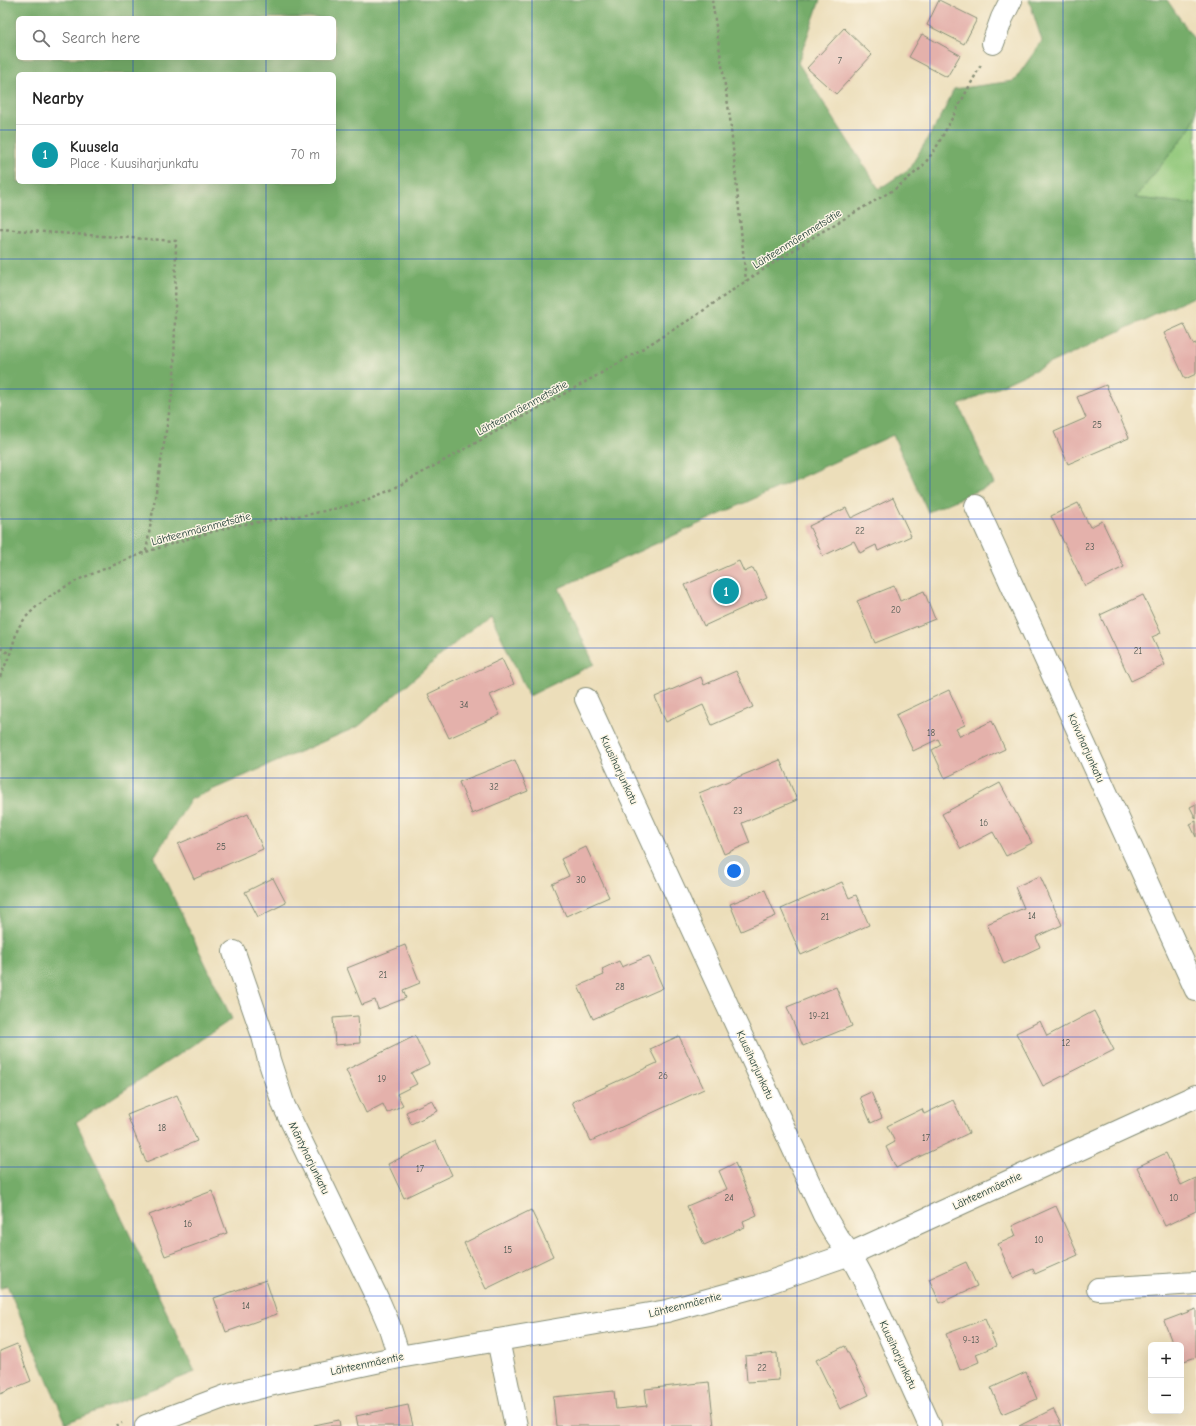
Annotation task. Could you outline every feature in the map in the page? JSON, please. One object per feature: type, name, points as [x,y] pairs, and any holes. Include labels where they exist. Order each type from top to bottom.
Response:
[{"type":"street","points":[[993,43],[1002,18],[1011,0]]},
{"type":"street","name":"Koivuharjunkatu","points":[[976,506],[1196,990]]},
{"type":"street","name":"Kuusiharjunkatu","points":[[586,699],[824,1215],[837,1237],[850,1254],[863,1278],[930,1426]]},
{"type":"street","name":"Mäntyharjunkatu","points":[[234,952],[263,1036],[284,1106],[379,1302],[391,1330],[399,1357]]},
{"type":"street","name":"Lähteenmäentie","points":[[146,1426],[226,1396],[269,1385],[399,1357],[667,1311],[758,1286],[850,1254],[1196,1096]]},
{"type":"street","points":[[1098,1289],[1196,1283]]},
{"type":"street","points":[[498,1340],[516,1426]]},
{"type":"path","points":[[712,0],[730,118],[746,281]]},
{"type":"path","name":"Lähteenmäenmetsätie","points":[[0,677],[10,654],[18,628],[36,607],[63,588],[82,578],[146,552],[187,539],[234,526],[311,514],[342,507],[366,500],[390,490],[614,366],[694,317],[746,281],[850,215],[895,189],[921,168],[929,158],[993,43]]},
{"type":"path","points":[[0,229],[176,241],[174,382],[146,552]]},
{"type":"path","points":[[0,648],[10,654]]},
{"type":"path","points":[[116,1426],[123,1423]]},
{"type":"green space","points":[[0,0],[820,0],[798,63],[879,189],[909,169],[942,115],[954,89],[1014,81],[1042,41],[1029,0],[1167,0],[1196,42],[1196,113],[1190,129],[1135,198],[1196,204],[1196,296],[959,405],[994,484],[928,512],[893,435],[559,588],[594,664],[529,696],[490,613],[359,726],[191,799],[154,857],[232,1019],[76,1122],[195,1372],[66,1423],[7,1285],[0,1289]]},
{"type":"green space","points":[[1196,113],[1196,204],[1135,198],[1190,129]]},
{"type":"building","points":[[939,0],[977,19],[964,44],[927,25]]},
{"type":"building","points":[[844,28],[872,55],[836,94],[807,68]]},
{"type":"building","points":[[922,34],[960,55],[947,77],[909,57]]},
{"type":"building","points":[[1184,324],[1193,344],[1196,343],[1196,374],[1185,379],[1164,333]]},
{"type":"building","points":[[1106,385],[1129,438],[1068,464],[1054,432],[1086,418],[1077,397]]},
{"type":"building","points":[[893,498],[911,536],[878,551],[876,545],[860,553],[854,541],[823,556],[809,526],[846,508],[851,518]]},
{"type":"building","points":[[1078,503],[1090,527],[1102,521],[1124,567],[1085,586],[1051,516]]},
{"type":"building","points":[[739,561],[744,572],[753,568],[767,597],[704,626],[685,585]]},
{"type":"building","points":[[894,586],[900,601],[924,591],[935,619],[875,643],[857,601]]},
{"type":"building","points":[[1143,595],[1161,633],[1152,637],[1165,665],[1131,681],[1100,615]]},
{"type":"building","points":[[502,659],[514,684],[490,695],[500,715],[449,738],[428,694]]},
{"type":"building","points":[[736,671],[753,707],[712,725],[703,705],[666,722],[655,697],[701,677],[704,685]]},
{"type":"building","points":[[949,690],[965,725],[956,729],[960,736],[992,721],[1005,749],[945,778],[932,750],[941,745],[938,739],[913,751],[896,715]]},
{"type":"building","points":[[515,760],[528,791],[472,814],[459,782]]},
{"type":"building","points":[[780,760],[797,800],[742,823],[750,843],[724,854],[699,793]]},
{"type":"building","points":[[1000,783],[1032,843],[1006,856],[993,832],[961,849],[942,814]]},
{"type":"building","points":[[1196,804],[1196,819],[1190,807]]},
{"type":"building","points":[[248,814],[263,849],[194,879],[178,844]]},
{"type":"building","points":[[1196,821],[1196,837],[1190,824]]},
{"type":"building","points":[[586,847],[609,897],[566,916],[552,884],[569,876],[561,859]]},
{"type":"building","points":[[1040,876],[1062,925],[1036,937],[1040,947],[1004,964],[987,924],[1024,908],[1015,887]]},
{"type":"building","points":[[273,878],[286,903],[258,917],[245,892]]},
{"type":"building","points":[[842,882],[849,898],[856,895],[869,925],[801,955],[781,909]]},
{"type":"building","points":[[765,890],[776,916],[741,931],[730,904]]},
{"type":"building","points":[[405,945],[420,983],[403,990],[406,998],[378,1009],[375,1000],[362,1005],[347,968]]},
{"type":"building","points":[[649,956],[663,988],[593,1019],[578,986],[604,975],[602,969],[619,961],[622,967]]},
{"type":"building","points":[[836,987],[852,1026],[803,1046],[787,1007]]},
{"type":"building","points":[[1094,1011],[1114,1050],[1043,1086],[1016,1033],[1040,1021],[1047,1036]]},
{"type":"building","points":[[358,1016],[360,1043],[335,1045],[333,1018]]},
{"type":"building","points":[[415,1036],[429,1064],[411,1073],[417,1084],[397,1094],[403,1105],[387,1113],[383,1104],[366,1113],[346,1070]]},
{"type":"building","points":[[679,1036],[704,1089],[591,1141],[572,1102],[657,1063],[650,1049]]},
{"type":"building","points":[[871,1092],[882,1118],[871,1123],[860,1097]]},
{"type":"building","points":[[177,1095],[197,1141],[146,1162],[127,1115]]},
{"type":"building","points":[[432,1100],[438,1111],[411,1124],[406,1112]]},
{"type":"building","points":[[953,1100],[969,1133],[896,1168],[886,1147],[895,1142],[887,1126],[922,1109],[924,1114]]},
{"type":"building","points":[[436,1141],[452,1175],[404,1198],[388,1164]]},
{"type":"building","points":[[1166,1153],[1181,1185],[1196,1178],[1196,1211],[1165,1226],[1137,1167]]},
{"type":"building","points":[[735,1163],[757,1215],[743,1221],[745,1227],[704,1245],[687,1206],[727,1189],[719,1171]]},
{"type":"building","points":[[212,1191],[227,1233],[165,1256],[149,1215]]},
{"type":"building","points":[[1056,1206],[1078,1255],[1035,1274],[1033,1269],[1013,1278],[998,1244],[1016,1236],[1012,1226]]},
{"type":"building","points":[[531,1210],[553,1256],[486,1289],[464,1243]]},
{"type":"building","points":[[966,1262],[977,1286],[940,1303],[929,1279]]},
{"type":"building","points":[[266,1280],[277,1314],[226,1332],[214,1298]]},
{"type":"building","points":[[1196,1309],[1196,1357],[1184,1361],[1184,1342],[1172,1342],[1164,1321]]},
{"type":"building","points":[[985,1319],[996,1346],[976,1354],[979,1362],[960,1370],[946,1334]]},
{"type":"building","points":[[17,1344],[31,1381],[0,1394],[0,1351]]},
{"type":"building","points":[[845,1346],[869,1395],[840,1409],[816,1360]]},
{"type":"building","points":[[777,1353],[779,1380],[747,1382],[745,1356]]},
{"type":"building","points":[[1026,1372],[1037,1399],[1002,1414],[991,1388]]},
{"type":"building","points":[[709,1382],[714,1426],[556,1426],[553,1397],[614,1391],[616,1409],[647,1406],[645,1389]]},
{"type":"building","points":[[408,1405],[413,1426],[358,1426],[356,1416]]},
{"type":"building","points":[[1053,1409],[1062,1426],[1019,1426]]},
{"type":"building","points":[[339,1420],[340,1426],[314,1426],[314,1425]]},
{"type":"place","name":"Kuusela","points":[[726,591]]}]
